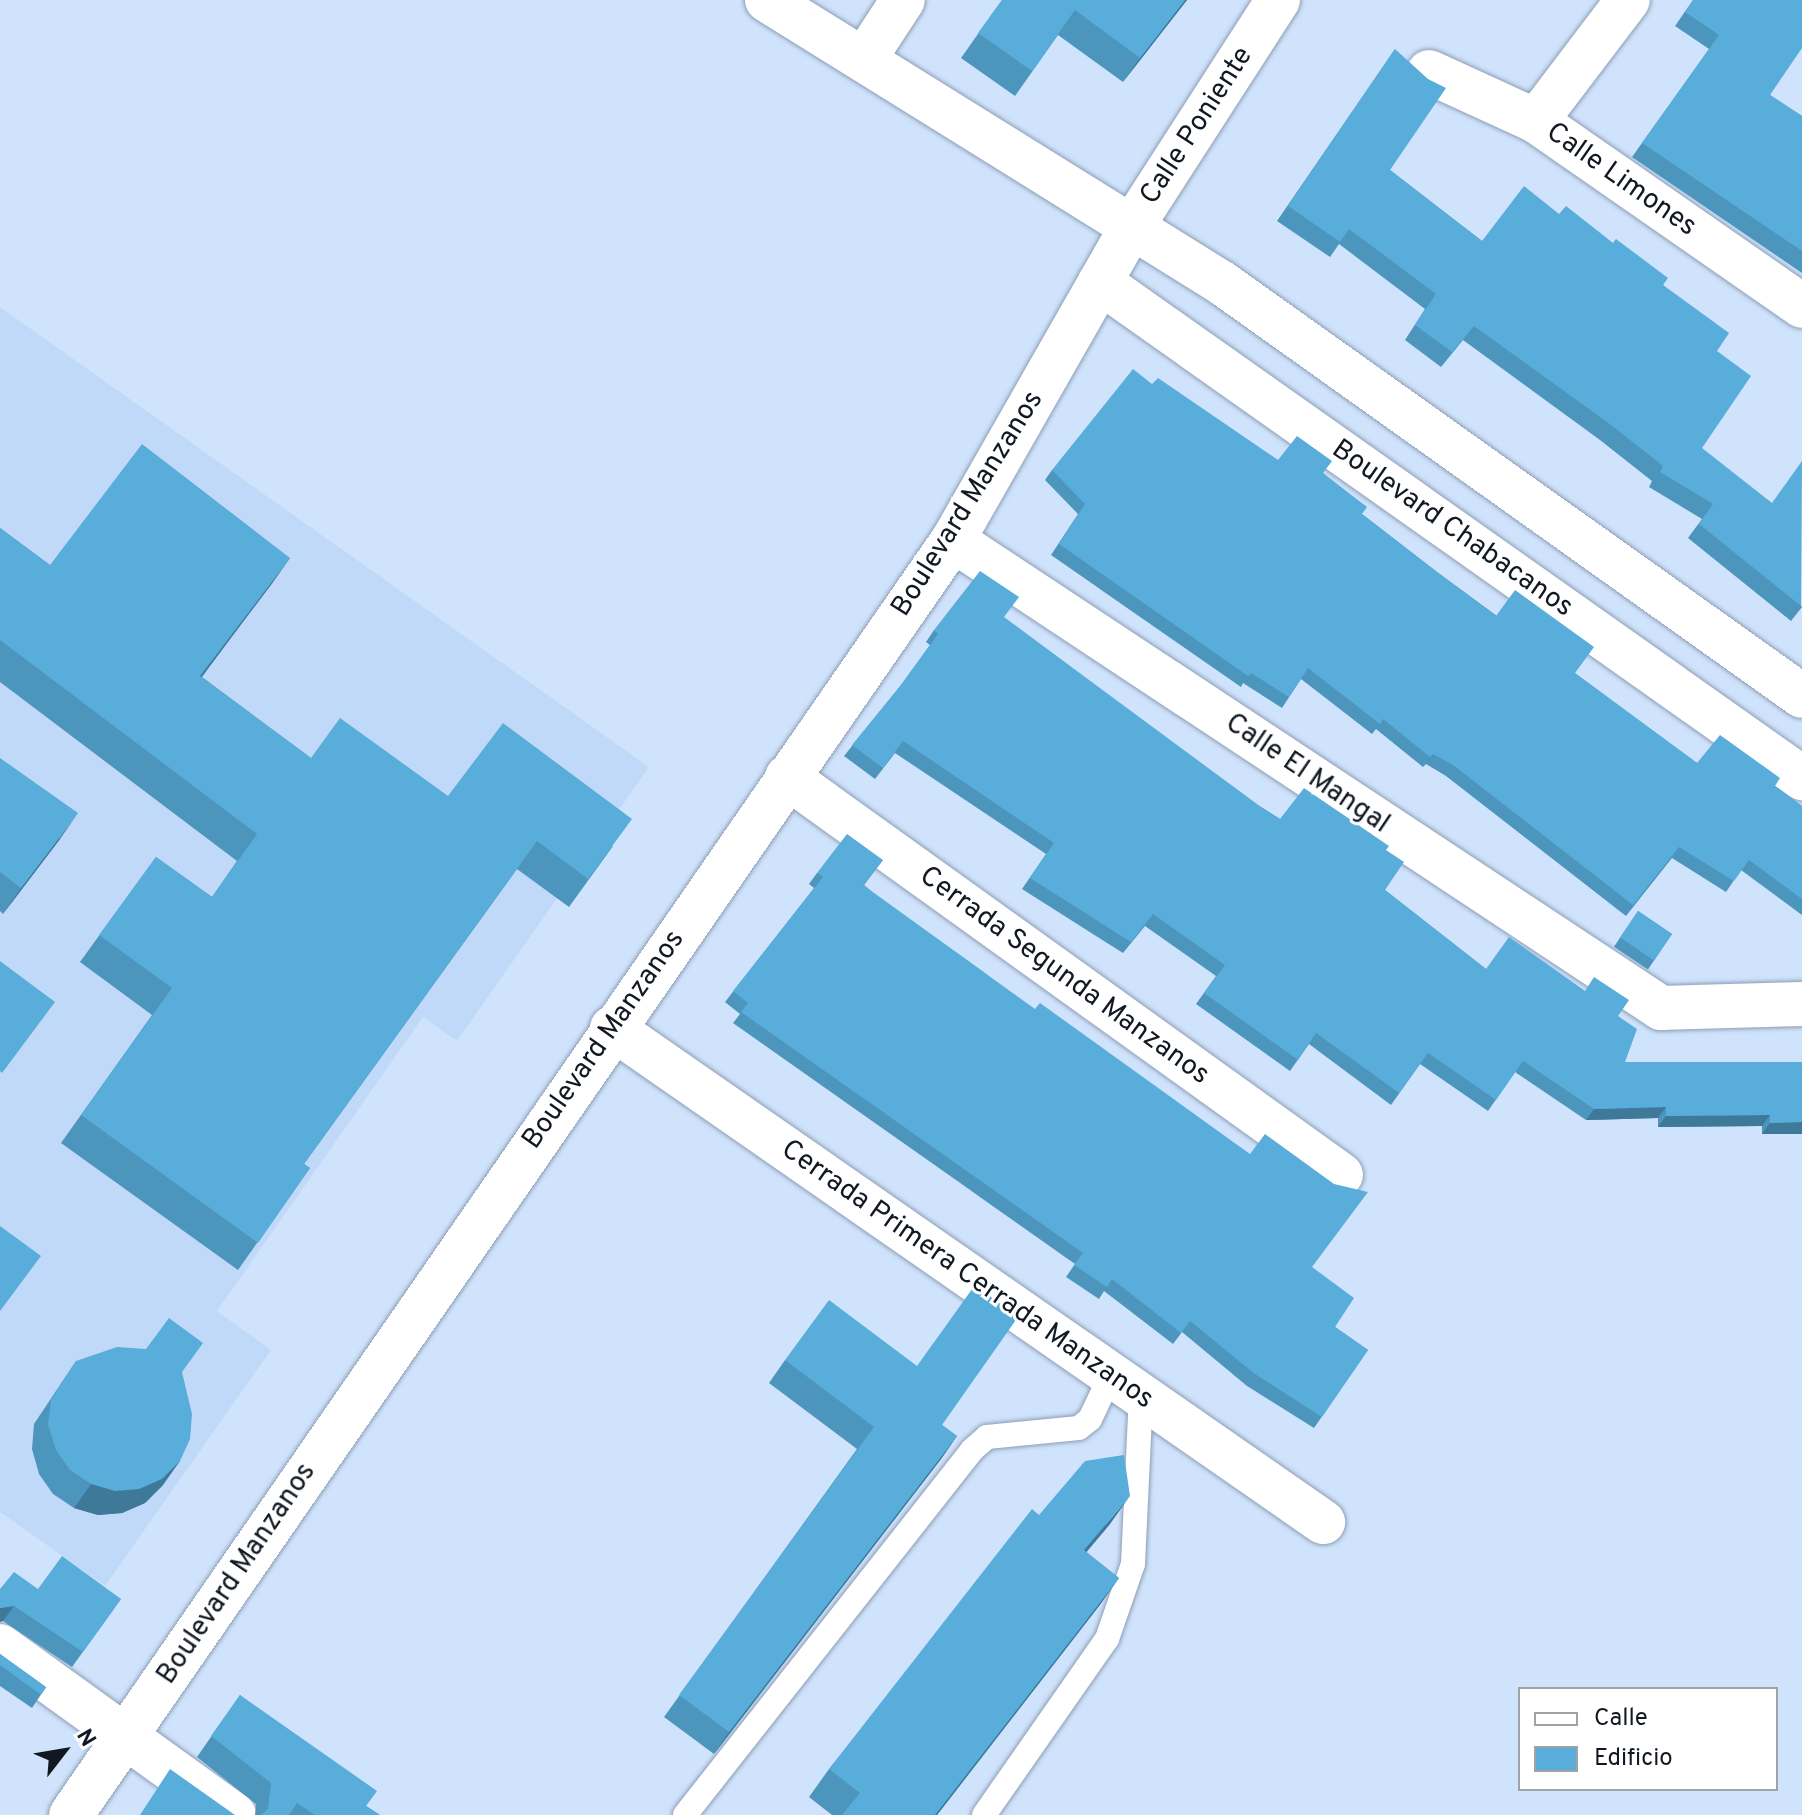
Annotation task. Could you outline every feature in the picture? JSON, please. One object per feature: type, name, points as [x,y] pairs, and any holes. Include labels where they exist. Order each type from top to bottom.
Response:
[{"type":"street","points":[[767,0],[865,58],[1117,253],[1222,283],[1802,696]]},
{"type":"street","points":[[865,58],[903,0]]},
{"type":"street","name":"Calle Poniente","points":[[1117,253],[1278,0]]},
{"type":"street","points":[[1536,121],[1628,0]]},
{"type":"street","name":"Calle Limones","points":[[1429,72],[1536,121],[1802,306]]},
{"type":"street","name":"Boulevard Manzanos","points":[[71,1815],[612,1028],[953,540],[1117,253]]},
{"type":"street","name":"Boulevard Chabacanos","points":[[1117,253],[1802,778]]},
{"type":"street","name":"Calle El Mangal","points":[[953,540],[1661,1008],[1802,1004]]},
{"type":"street","name":"Cerrada Segunda Manzanos","points":[[787,777],[1341,1175]]},
{"type":"street","name":"Cerrada Primera Cerrada Manzanos","points":[[612,1028],[1323,1522]]},
{"type":"street","points":[[0,1646],[234,1815]]},
{"type":"lane","points":[[685,1815],[972,1450],[987,1437],[1079,1428],[1126,1385]]},
{"type":"lane","points":[[984,1815],[1107,1639],[1133,1564],[1126,1385]]},
{"type":"shaded area","points":[[0,307],[649,767],[457,1041],[423,1017],[217,1311],[271,1350],[105,1586],[0,1512]]},
{"type":"building","points":[[1002,0],[1185,0],[1140,58],[1075,10],[1032,71],[978,33]]},
{"type":"building","points":[[1693,0],[1802,0],[1802,48],[1770,95],[1802,116],[1802,251],[1642,143],[1719,35],[1685,12]]},
{"type":"building","points":[[1395,49],[1428,79],[1446,88],[1390,170],[1482,241],[1524,186],[1559,214],[1566,206],[1613,243],[1616,239],[1668,278],[1663,285],[1729,333],[1717,351],[1751,376],[1702,448],[1772,503],[1802,461],[1801,606],[1699,524],[1713,504],[1660,472],[1663,466],[1611,425],[1474,326],[1452,352],[1415,325],[1436,294],[1349,229],[1340,242],[1288,206]]},
{"type":"building","points":[[1133,369],[1152,384],[1158,378],[1278,460],[1297,436],[1332,461],[1323,473],[1367,507],[1362,514],[1496,616],[1515,590],[1594,647],[1575,673],[1697,763],[1720,735],[1780,778],[1775,786],[1802,806],[1802,899],[1749,860],[1734,881],[1679,847],[1633,905],[1453,765],[1433,754],[1430,757],[1383,719],[1380,724],[1308,668],[1289,697],[1251,673],[1248,676],[1059,544],[1085,504],[1052,470]]},
{"type":"building","points":[[142,444],[290,558],[200,676],[311,758],[340,718],[448,796],[503,723],[632,819],[588,879],[537,841],[304,1164],[310,1168],[258,1243],[81,1115],[172,988],[99,935],[156,857],[212,897],[257,834],[0,640],[0,528],[50,565]]},
{"type":"building","points":[[980,571],[1019,597],[1004,617],[1261,807],[1280,819],[1304,788],[1389,846],[1386,850],[1404,862],[1385,890],[1486,969],[1509,937],[1585,991],[1594,977],[1629,1000],[1618,1016],[1637,1029],[1625,1062],[1802,1062],[1802,1122],[1770,1123],[1770,1115],[1666,1116],[1666,1107],[1594,1109],[1523,1061],[1496,1100],[1428,1053],[1399,1093],[1316,1033],[1298,1060],[1204,993],[1225,965],[1153,914],[1131,942],[1030,878],[1054,843],[903,741],[883,768],[852,745],[901,685],[938,634],[934,630]]},
{"type":"building","points":[[0,758],[78,813],[21,888],[0,872]]},
{"type":"building","points":[[847,834],[883,860],[863,885],[1035,1009],[1040,1003],[1250,1154],[1265,1134],[1334,1184],[1368,1192],[1312,1267],[1354,1298],[1335,1327],[1368,1350],[1322,1417],[1255,1374],[1190,1321],[1181,1333],[1112,1279],[1107,1287],[1074,1265],[1083,1253],[741,1012],[748,1003],[733,991],[823,877],[817,873]]},
{"type":"building","points":[[1638,911],[1672,934],[1654,960],[1620,938]]},
{"type":"building","points":[[0,961],[55,1002],[2,1073],[0,1071]]},
{"type":"building","points":[[0,1226],[41,1256],[0,1311]]},
{"type":"building","points":[[975,1285],[1018,1317],[942,1425],[957,1436],[729,1732],[679,1695],[874,1427],[785,1360],[829,1300],[917,1366]]},
{"type":"building","points":[[169,1318],[203,1343],[182,1372],[192,1414],[190,1439],[180,1461],[162,1479],[139,1489],[115,1491],[91,1484],[70,1470],[56,1450],[48,1425],[51,1400],[76,1361],[117,1347],[146,1349]]},
{"type":"building","points":[[1124,1455],[1130,1496],[1084,1550],[1119,1578],[935,1815],[842,1815],[860,1793],[829,1769],[1032,1509],[1039,1515],[1085,1461]]},
{"type":"building","points":[[62,1556],[121,1599],[83,1652],[14,1606],[0,1608],[0,1589],[14,1572],[38,1589]]},
{"type":"building","points":[[0,1654],[46,1688],[41,1695],[0,1665]]},
{"type":"building","points":[[240,1695],[377,1791],[366,1806],[380,1815],[315,1815],[297,1803],[289,1815],[261,1815],[268,1809],[271,1783],[211,1736]]},
{"type":"building","points":[[170,1769],[235,1815],[140,1815]]}]
